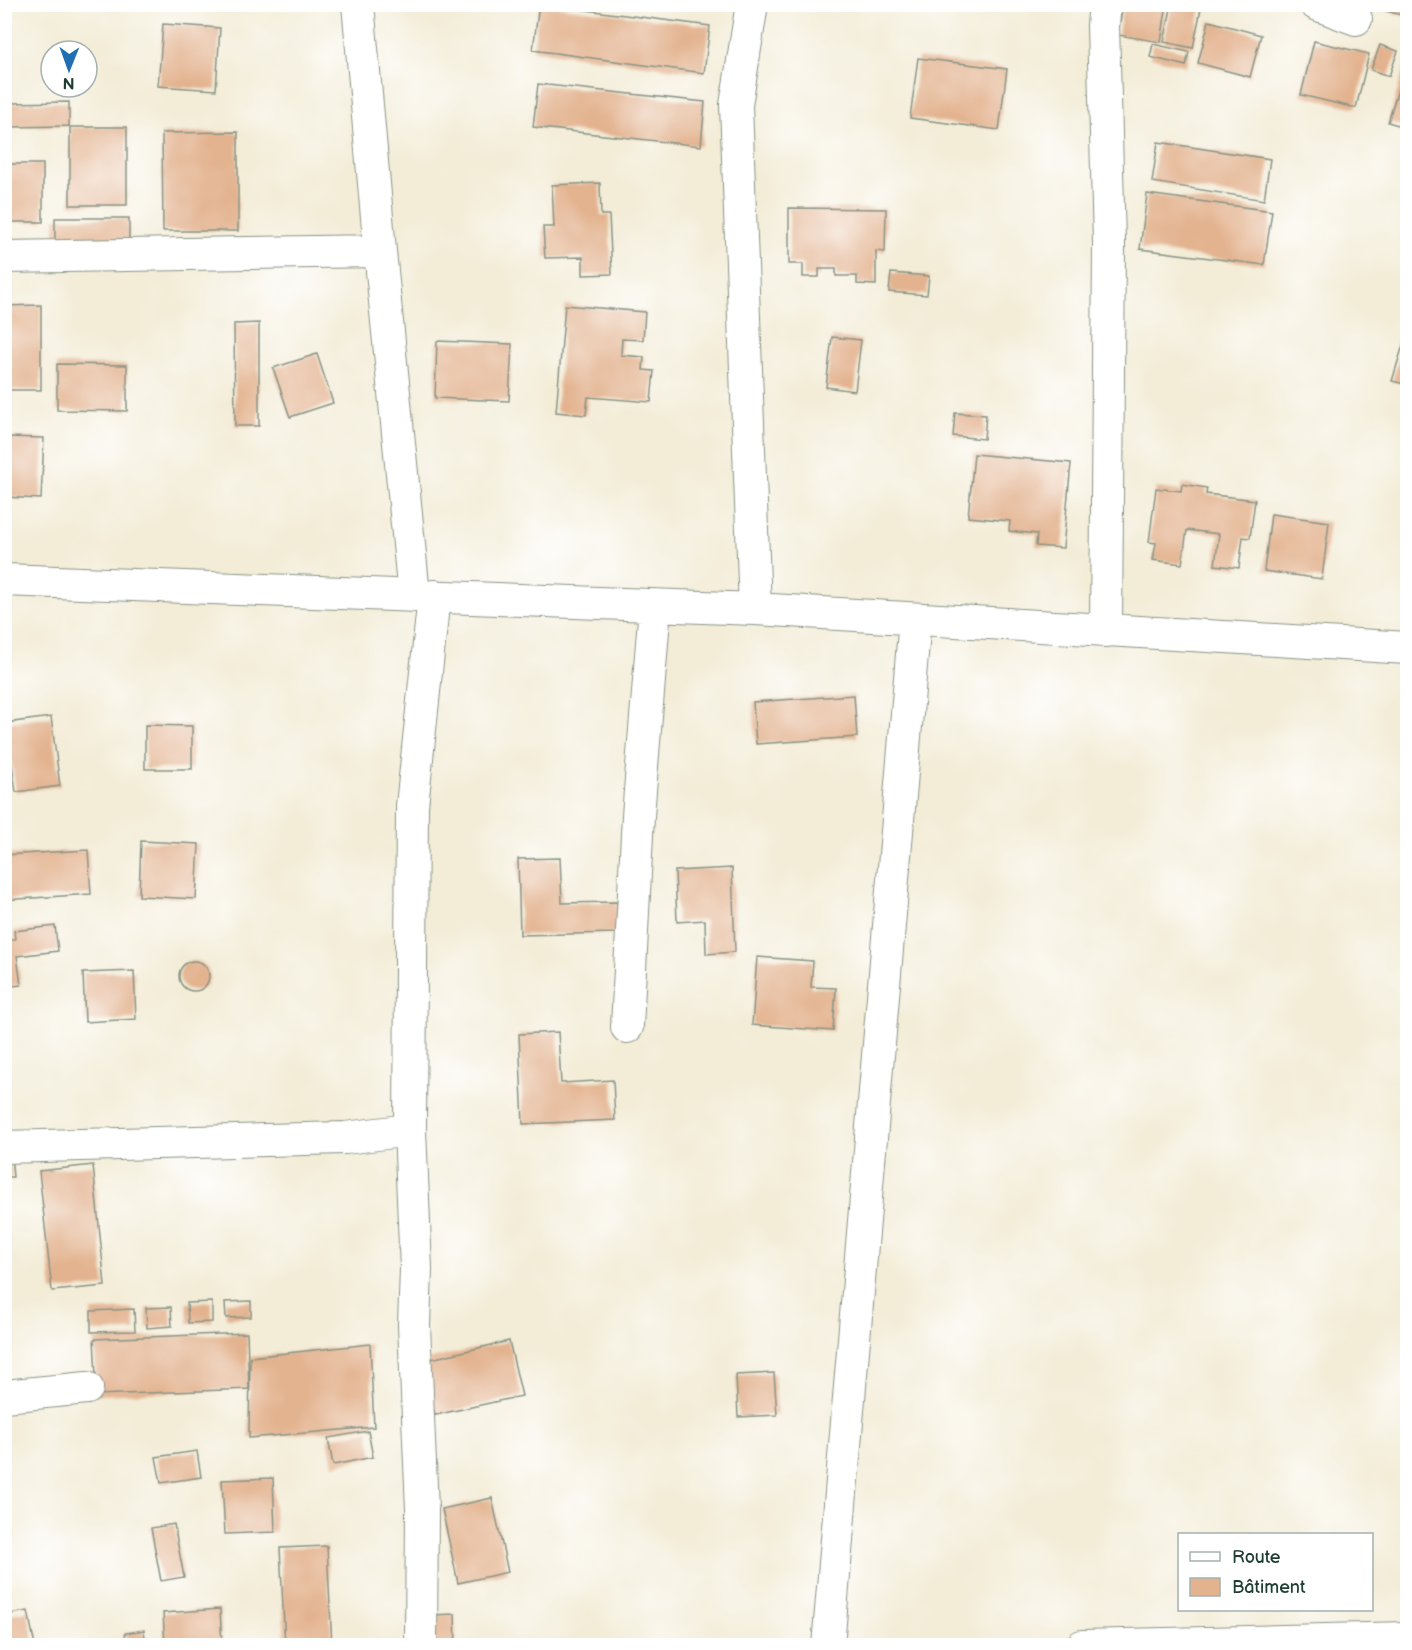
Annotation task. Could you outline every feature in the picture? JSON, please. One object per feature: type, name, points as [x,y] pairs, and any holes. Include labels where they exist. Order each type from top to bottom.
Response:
[{"type":"street","points":[[358,4],[380,251],[424,595],[412,806],[410,1130],[416,1269],[414,1325],[422,1509],[421,1646]]},
{"type":"street","points":[[752,4],[736,105],[755,609]]},
{"type":"street","points":[[1105,4],[1103,25],[1109,243],[1106,631]]},
{"type":"street","points":[[1316,4],[1356,19]]},
{"type":"street","points":[[4,257],[380,251]]},
{"type":"street","points":[[4,580],[755,609],[1407,648]]},
{"type":"street","points":[[627,1027],[638,816],[655,606]]},
{"type":"street","points":[[828,1646],[915,620]]},
{"type":"street","points":[[4,1147],[345,1138],[410,1130]]},
{"type":"street","points":[[4,1396],[87,1388]]},
{"type":"street","points":[[1082,1646],[1407,1638]]},
{"type":"building","points":[[539,4],[710,26],[704,73],[533,50]]},
{"type":"building","points":[[1123,4],[1166,10],[1161,42],[1118,35]]},
{"type":"building","points":[[1172,4],[1202,4],[1193,48],[1164,42]]},
{"type":"building","points":[[1408,4],[1408,17],[1365,5]]},
{"type":"building","points":[[1209,21],[1261,35],[1250,77],[1198,63]]},
{"type":"building","points":[[163,24],[220,28],[216,90],[158,86]]},
{"type":"building","points":[[1314,41],[1369,54],[1356,108],[1301,95]]},
{"type":"building","points":[[1153,44],[1189,52],[1186,66],[1150,57]]},
{"type":"building","points":[[1380,45],[1398,51],[1389,76],[1371,70]]},
{"type":"building","points":[[918,58],[1007,69],[999,130],[910,118]]},
{"type":"building","points":[[1408,60],[1408,128],[1388,122]]},
{"type":"building","points":[[538,84],[705,102],[701,146],[533,127]]},
{"type":"building","points":[[69,102],[69,126],[7,127],[7,103]]},
{"type":"building","points":[[70,127],[127,127],[127,205],[70,205]]},
{"type":"building","points":[[238,132],[238,231],[163,231],[162,133]]},
{"type":"building","points":[[1158,142],[1270,159],[1264,200],[1152,182]]},
{"type":"building","points":[[4,164],[43,164],[43,222],[4,222]]},
{"type":"building","points":[[600,183],[601,215],[609,215],[612,274],[583,275],[583,257],[545,258],[543,227],[554,227],[552,185]]},
{"type":"building","points":[[1147,194],[1272,211],[1264,265],[1140,249]]},
{"type":"building","points":[[789,208],[886,209],[885,252],[876,251],[876,285],[857,284],[857,276],[836,276],[836,269],[819,269],[819,277],[803,277],[803,264],[789,264]]},
{"type":"building","points":[[55,218],[129,218],[129,248],[55,248]]},
{"type":"building","points":[[891,273],[929,276],[927,295],[889,292]]},
{"type":"building","points":[[41,305],[41,390],[4,390],[4,306]]},
{"type":"building","points":[[565,305],[645,312],[643,340],[622,339],[621,355],[644,357],[643,370],[654,371],[651,402],[588,397],[586,415],[556,412]]},
{"type":"building","points":[[259,323],[259,426],[235,426],[234,324]]},
{"type":"building","points":[[1408,332],[1408,385],[1392,381]]},
{"type":"building","points":[[832,337],[861,340],[855,391],[826,387]]},
{"type":"building","points":[[437,341],[512,344],[509,401],[435,398]]},
{"type":"building","points":[[317,354],[333,403],[290,417],[273,368]]},
{"type":"building","points":[[57,364],[127,365],[127,411],[57,410]]},
{"type":"building","points":[[955,413],[986,415],[984,439],[953,436]]},
{"type":"building","points":[[4,437],[44,438],[41,499],[4,497]]},
{"type":"building","points":[[974,454],[1071,463],[1063,548],[1036,546],[1037,534],[1009,531],[1010,521],[968,517]]},
{"type":"building","points":[[1182,484],[1207,488],[1206,494],[1255,500],[1250,538],[1243,537],[1239,568],[1215,565],[1219,534],[1187,530],[1182,564],[1153,560],[1156,543],[1149,542],[1156,488],[1181,491]]},
{"type":"building","points":[[1271,514],[1329,522],[1322,579],[1264,571]]},
{"type":"building","points":[[854,695],[857,737],[756,744],[753,702]]},
{"type":"building","points":[[51,717],[60,786],[16,792],[6,723]]},
{"type":"building","points":[[145,725],[192,726],[192,769],[145,769]]},
{"type":"building","points":[[141,841],[199,844],[196,899],[139,896]]},
{"type":"building","points":[[88,850],[91,894],[4,900],[4,855]]},
{"type":"building","points":[[560,858],[562,903],[617,902],[618,933],[520,935],[518,859]]},
{"type":"building","points":[[732,868],[735,952],[706,954],[705,920],[677,922],[675,871]]},
{"type":"building","points":[[55,926],[58,951],[17,956],[21,985],[4,987],[4,940],[15,939],[14,931]]},
{"type":"building","points":[[757,957],[813,961],[811,987],[836,988],[833,1031],[752,1025]]},
{"type":"building","points":[[194,961],[205,965],[209,976],[205,987],[194,991],[183,987],[179,976],[183,965]]},
{"type":"building","points":[[134,971],[136,1019],[85,1022],[83,973]]},
{"type":"building","points":[[558,1032],[561,1083],[613,1080],[615,1120],[523,1124],[519,1034]]},
{"type":"building","points":[[4,1154],[11,1154],[13,1177],[4,1177]]},
{"type":"building","points":[[93,1165],[105,1286],[52,1291],[39,1171]]},
{"type":"building","points":[[251,1301],[251,1317],[226,1318],[225,1302]]},
{"type":"building","points":[[212,1302],[212,1322],[188,1323],[187,1303]]},
{"type":"building","points":[[171,1307],[172,1326],[147,1328],[146,1308]]},
{"type":"building","points":[[134,1309],[135,1331],[91,1332],[91,1311]]},
{"type":"building","points":[[247,1333],[249,1389],[97,1395],[94,1339]]},
{"type":"building","points":[[509,1341],[522,1396],[435,1415],[422,1361]]},
{"type":"building","points":[[370,1344],[374,1427],[249,1438],[250,1357]]},
{"type":"building","points":[[774,1373],[777,1415],[738,1417],[736,1375]]},
{"type":"building","points":[[368,1431],[373,1457],[333,1465],[328,1438]]},
{"type":"building","points":[[197,1451],[201,1477],[161,1483],[156,1457]]},
{"type":"building","points":[[273,1478],[275,1532],[225,1534],[222,1480]]},
{"type":"building","points":[[492,1498],[508,1572],[458,1583],[442,1509]]},
{"type":"building","points":[[174,1524],[184,1577],[161,1581],[151,1528]]},
{"type":"building","points":[[327,1546],[332,1646],[285,1646],[280,1548]]},
{"type":"building","points":[[220,1609],[222,1646],[165,1646],[163,1613]]},
{"type":"building","points":[[28,1611],[35,1646],[4,1646],[4,1615]]},
{"type":"building","points":[[455,1614],[456,1646],[409,1646],[408,1616]]},
{"type":"building","points":[[144,1630],[146,1646],[127,1646],[125,1633]]}]
